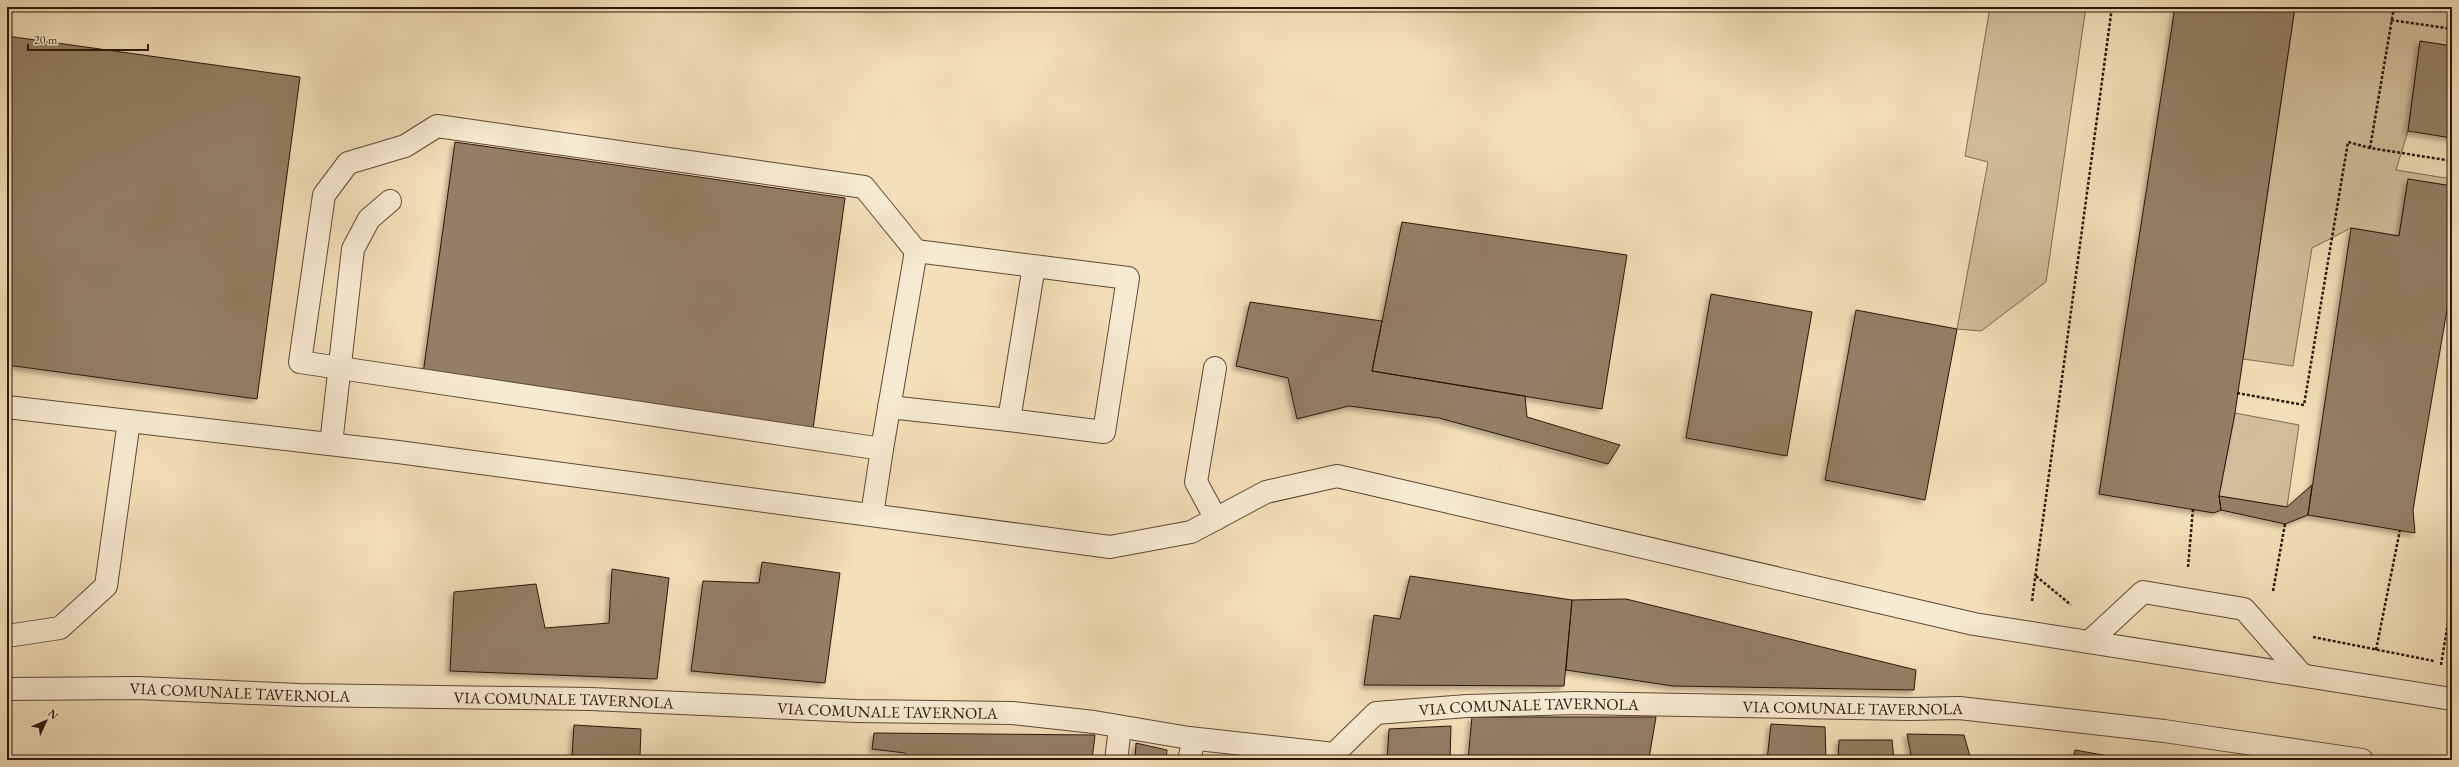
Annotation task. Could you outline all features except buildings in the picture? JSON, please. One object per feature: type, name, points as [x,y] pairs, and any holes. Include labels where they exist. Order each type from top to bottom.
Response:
[{"type":"street","points":[[882,449],[300,362],[324,195],[348,163],[405,146],[437,126],[864,187],[916,251],[1128,278],[1104,432],[889,407]]},
{"type":"street","points":[[331,444],[353,249],[369,219],[390,201]]},
{"type":"street","points":[[872,515],[916,251]]},
{"type":"street","points":[[1009,420],[1034,266]]},
{"type":"street","points":[[1215,368],[1196,482],[1216,519]]},
{"type":"street","points":[[7,407],[331,444],[1110,547],[1191,532],[1266,492],[1337,476],[1974,624],[2444,698]]},
{"type":"street","points":[[7,636],[60,628],[106,586],[129,421]]},
{"type":"street","points":[[2089,642],[2144,592],[2244,609],[2302,675]]},
{"type":"street","name":"VIA COMUNALE TAVERNOLA","points":[[7,689],[138,688],[299,695],[591,699],[856,711],[1012,713],[1094,722],[1120,728],[1194,739],[1334,754],[1353,750],[1376,713],[1467,706],[1576,703],[1910,709],[1959,708],[2164,731],[2362,760]]},
{"type":"street","points":[[1116,760],[1120,728]]},
{"type":"street","points":[[1189,760],[1194,739]]},
{"type":"path","points":[[2028,633],[2112,7]]},
{"type":"path","points":[[2370,148],[2394,7]]},
{"type":"path","points":[[2391,20],[2452,29]]},
{"type":"path","points":[[2237,393],[2304,405],[2348,142],[2370,148],[2452,161]]},
{"type":"path","points":[[2188,573],[2193,509]]},
{"type":"path","points":[[2273,592],[2285,524]]},
{"type":"path","points":[[2371,686],[2376,650],[2400,530]]},
{"type":"path","points":[[2444,698],[2441,662],[2452,598]]},
{"type":"path","points":[[2376,650],[2441,662]]},
{"type":"shaded area","points":[[1990,7],[2086,7],[2046,282],[1981,331],[1957,329],[1988,162],[1965,156]]},
{"type":"shaded area","points":[[2295,7],[2452,7],[2452,46],[2420,41],[2408,131],[2396,170],[2452,179],[2452,186],[2408,179],[2399,236],[2351,228],[2312,248],[2293,366],[2243,359]]},
{"type":"shaded area","points":[[2235,413],[2299,425],[2287,507],[2219,496]]}]
